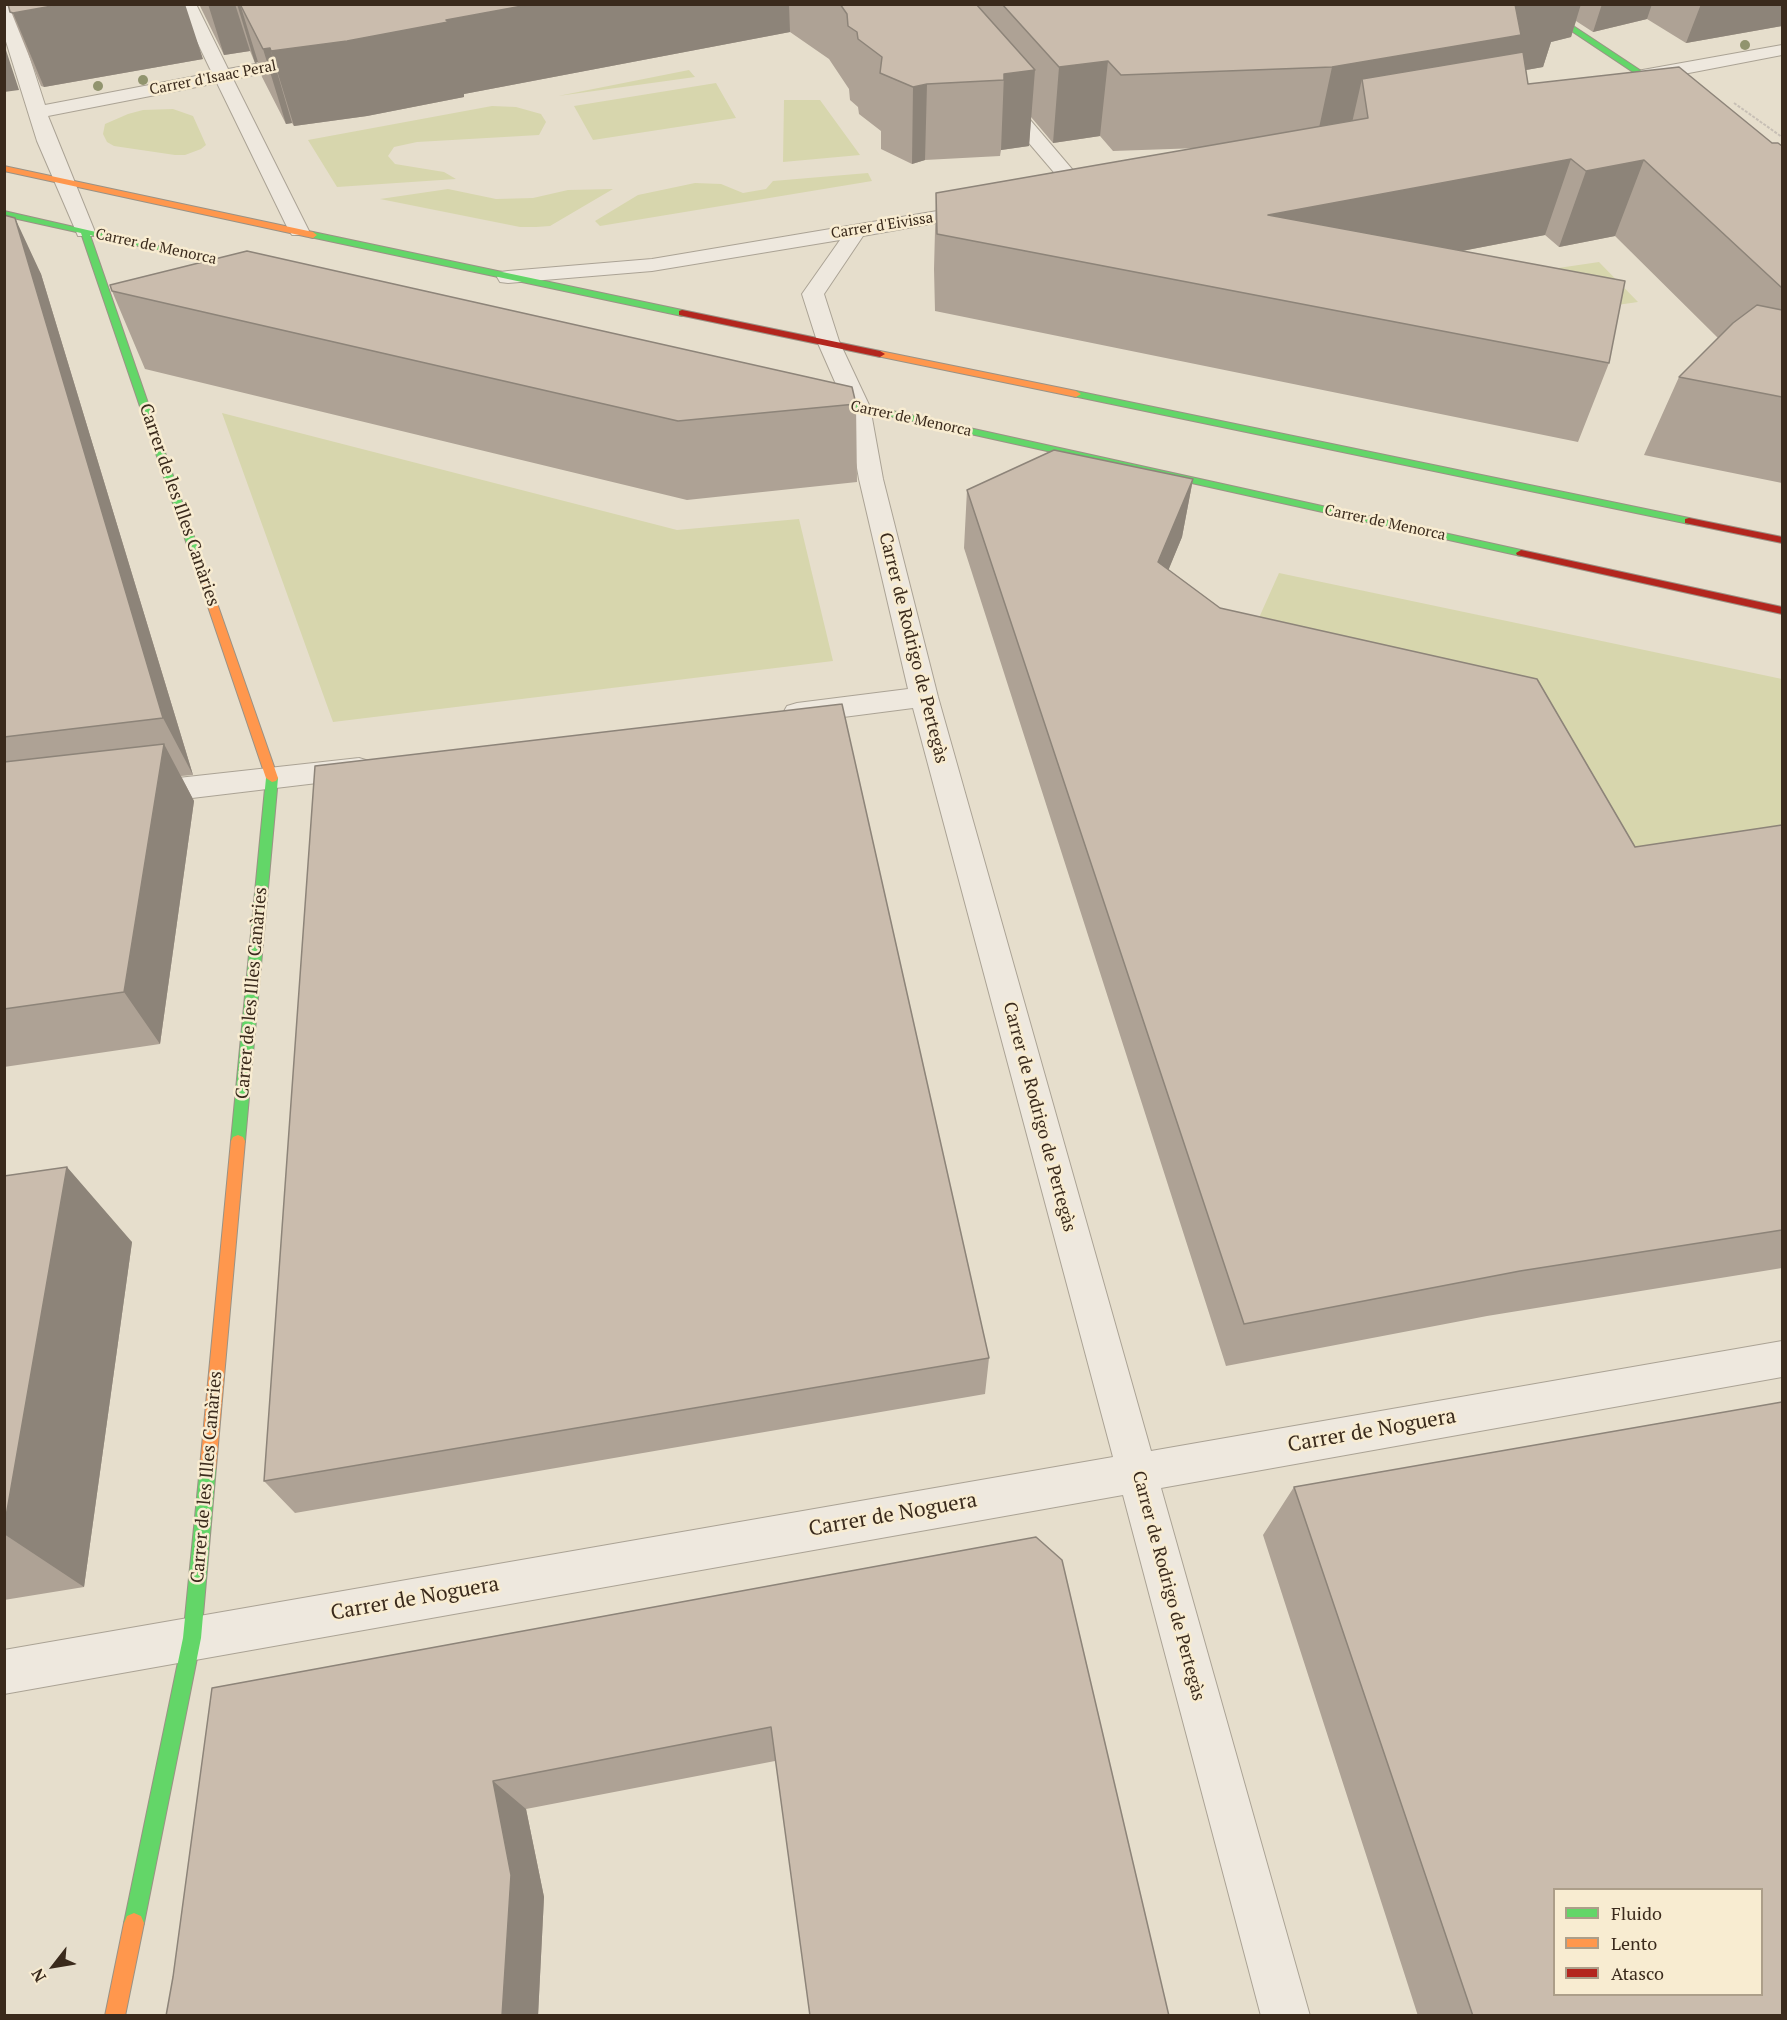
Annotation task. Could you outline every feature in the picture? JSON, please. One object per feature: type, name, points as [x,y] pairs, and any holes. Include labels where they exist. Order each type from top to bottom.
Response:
[{"type":"main road","points":[[1534,4],[1688,105]]},
{"type":"main road","points":[[4,168],[508,277],[828,341],[1782,540]]},
{"type":"main road","name":"Carrer de Menorca","points":[[4,213],[272,273]]},
{"type":"main road","name":"Carrer de les Illes Canàries","points":[[85,232],[272,779],[192,1638],[115,2016]]},
{"type":"main road","name":"Carrer de Menorca","points":[[792,392],[1782,611]]},
{"type":"street","points":[[187,4],[299,231]]},
{"type":"street","name":"Carrer de les Illes Canàries","points":[[4,6],[47,141],[85,232]]},
{"type":"street","points":[[1622,82],[1644,75],[1782,50]]},
{"type":"street","name":"Carrer d'Isaac Peral","points":[[39,112],[318,58]]},
{"type":"street","points":[[990,85],[1082,193]]},
{"type":"street","points":[[1059,197],[1103,189]]},
{"type":"street","name":"Carrer d'Eivissa","points":[[508,277],[652,265],[1002,206]]},
{"type":"street","name":"Carrer de Rodrigo de Pertegàs","points":[[856,231],[813,294],[828,341],[858,407],[871,479],[924,697],[1286,2016]]},
{"type":"street","points":[[771,716],[924,697]]},
{"type":"street","points":[[120,796],[391,764]]},
{"type":"street","name":"Carrer de Noguera","points":[[4,1672],[1782,1359]]},
{"type":"green space","points":[[689,70],[695,77],[558,96]]},
{"type":"green space","points":[[716,83],[736,118],[593,140],[574,106]]},
{"type":"green space","points":[[784,100],[820,100],[860,155],[783,162]]},
{"type":"green space","points":[[492,106],[516,107],[541,114],[546,122],[539,135],[417,142],[394,147],[388,156],[395,164],[444,172],[456,179],[337,187],[308,140]]},
{"type":"green space","points":[[173,109],[193,116],[206,145],[185,155],[175,155],[114,146],[107,142],[103,134],[105,124],[128,114],[143,110]]},
{"type":"green space","points":[[868,173],[872,181],[600,226],[595,221],[638,195],[695,183],[721,184],[743,193],[766,189],[773,181]]},
{"type":"green space","points":[[448,189],[496,199],[533,198],[568,190],[613,189],[550,226],[536,227],[520,227],[380,199]]},
{"type":"green space","points":[[1599,262],[1638,302],[1568,312],[1531,272]]},
{"type":"green space","points":[[222,413],[677,530],[799,519],[833,661],[333,722]]},
{"type":"green space","points":[[1279,573],[1782,679],[1782,874],[1626,898],[1241,658]]},
{"type":"building","points":[[8,4],[63,4],[13,13],[10,12]]},
{"type":"building","points":[[240,4],[533,4],[347,41],[271,51],[270,48],[263,49]]},
{"type":"building","points":[[840,4],[976,4],[1035,70],[1004,74],[1004,80],[927,84],[913,87],[880,73],[882,57],[858,39],[857,32],[848,26],[847,14]]},
{"type":"building","points":[[1002,4],[1515,4],[1521,35],[1332,67],[1121,75],[1108,61],[1059,67]]},
{"type":"building","points":[[1523,52],[1528,84],[1679,67],[1772,143],[1782,146],[1782,288],[1644,160],[1586,171],[1571,159],[1268,215],[1625,281],[1609,363],[937,234],[936,193],[1368,118],[1362,79]]},
{"type":"building","points":[[4,215],[15,218],[163,718],[4,737]]},
{"type":"building","points":[[247,251],[852,387],[856,404],[678,421],[112,291],[110,285]]},
{"type":"building","points":[[1757,305],[1782,310],[1782,397],[1679,377],[1733,323]]},
{"type":"building","points":[[1054,450],[1193,479],[1158,562],[1220,608],[1537,679],[1635,847],[1782,825],[1782,1230],[1520,1271],[1244,1324],[967,490]]},
{"type":"building","points":[[842,704],[989,1358],[264,1481],[315,766]]},
{"type":"building","points":[[164,744],[124,992],[4,1009],[4,762]]},
{"type":"building","points":[[67,1167],[4,1528],[4,1176]]},
{"type":"building","points":[[1782,1402],[1782,2016],[1473,2016],[1294,1487]]},
{"type":"building","points":[[1036,1537],[1062,1560],[1169,2016],[810,2016],[771,1727],[493,1781],[511,1875],[502,2016],[166,2016],[212,1688]]},
{"type":"traffic: fast","points":[[1534,4],[1675,96]]},
{"type":"traffic: fast","points":[[4,213],[254,269]]},
{"type":"traffic: fast","points":[[85,232],[204,580]]},
{"type":"traffic: fast","points":[[313,235],[682,313]]},
{"type":"traffic: fast","points":[[1076,394],[1689,521]]},
{"type":"traffic: fast","points":[[811,396],[1521,553]]},
{"type":"traffic: fast","points":[[238,1141],[272,778]]},
{"type":"traffic: fast","points":[[134,1923],[192,1638],[208,1467]]},
{"type":"traffic: slow","points":[[4,168],[313,235]]},
{"type":"traffic: slow","points":[[880,354],[1076,394]]},
{"type":"traffic: slow","points":[[204,580],[272,778]]},
{"type":"traffic: slow","points":[[208,1467],[238,1141]]},
{"type":"traffic: slow","points":[[115,2016],[134,1923]]},
{"type":"traffic: jam","points":[[682,313],[880,354]]},
{"type":"traffic: jam","points":[[1689,521],[1782,540]]},
{"type":"traffic: jam","points":[[1521,553],[1782,611]]}]
